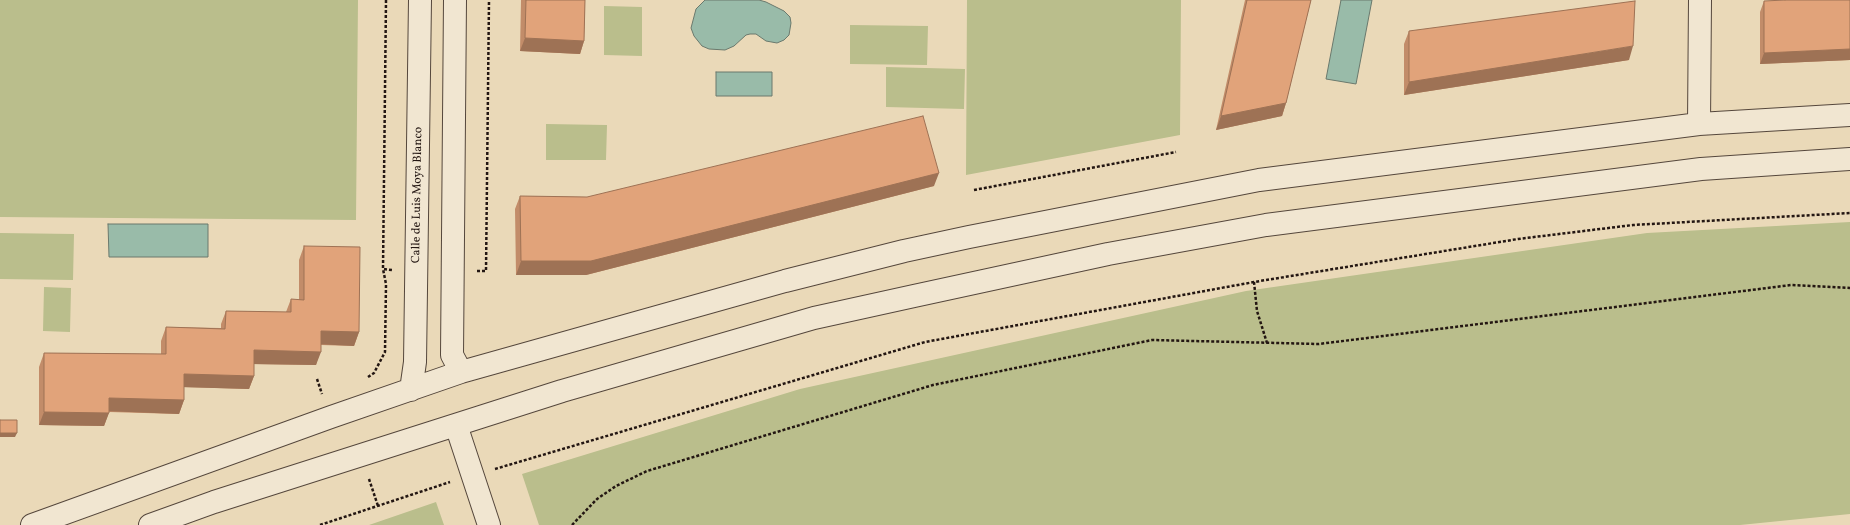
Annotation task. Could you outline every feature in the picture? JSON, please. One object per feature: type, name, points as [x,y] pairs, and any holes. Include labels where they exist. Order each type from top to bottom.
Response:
[{"type":"street","name":"Calle de Luis Moya Blanco","points":[[411,390],[416,362],[420,0]]},
{"type":"street","points":[[455,0],[452,355],[461,372]]},
{"type":"street","points":[[1699,124],[1700,0]]},
{"type":"street","points":[[32,525],[461,372],[785,281],[969,237],[1259,180],[1699,124],[1850,114]]},
{"type":"street","points":[[150,525],[214,502],[456,424],[814,318],[1108,254],[1266,225],[1628,177],[1701,169],[1850,159]]},
{"type":"street","points":[[456,424],[489,525]]},
{"type":"path","points":[[363,380],[374,373],[385,352],[386,284],[384,269],[386,0]]},
{"type":"path","points":[[473,271],[486,271],[489,0]]},
{"type":"path","points":[[974,190],[1176,152]]},
{"type":"path","points":[[506,466],[925,342],[1254,282],[1518,240],[1633,225],[1850,213]]},
{"type":"path","points":[[384,269],[396,270]]},
{"type":"path","points":[[1254,282],[1256,311],[1267,343]]},
{"type":"path","points":[[572,525],[597,499],[616,486],[647,471],[933,385],[1152,340],[1319,344],[1791,285],[1850,288]]},
{"type":"path","points":[[317,379],[325,400]]},
{"type":"path","points":[[367,474],[378,506]]},
{"type":"path","points":[[320,525],[439,486]]},
{"type":"shaded area","points":[[0,0],[358,0],[356,220],[0,217]]},
{"type":"shaded area","points":[[705,0],[759,0],[766,2],[784,11],[790,17],[791,23],[789,35],[784,40],[777,43],[766,41],[756,34],[750,34],[746,35],[734,46],[725,50],[709,49],[702,46],[694,36],[691,28],[696,9]]},
{"type":"shaded area","points":[[967,0],[1181,0],[1180,135],[966,175]]},
{"type":"shaded area","points":[[1341,0],[1372,0],[1356,84],[1326,79]]},
{"type":"shaded area","points":[[604,6],[642,7],[642,56],[604,55]]},
{"type":"shaded area","points":[[850,25],[928,26],[927,65],[850,64]]},
{"type":"shaded area","points":[[886,67],[965,69],[964,109],[886,107]]},
{"type":"shaded area","points":[[716,72],[772,72],[772,96],[716,96]]},
{"type":"shaded area","points":[[546,124],[607,125],[606,160],[546,160]]},
{"type":"shaded area","points":[[1850,222],[1850,514],[1740,525],[539,525],[522,474],[800,389],[1246,291],[1647,233]]},
{"type":"shaded area","points":[[108,224],[208,224],[208,257],[109,257]]},
{"type":"shaded area","points":[[0,233],[74,234],[73,280],[0,279]]},
{"type":"shaded area","points":[[44,287],[71,288],[70,332],[43,331]]},
{"type":"shaded area","points":[[436,502],[444,525],[369,525]]},
{"type":"building","points":[[526,0],[585,0],[584,41],[525,38]]},
{"type":"building","points":[[1247,0],[1311,0],[1286,103],[1221,116]]},
{"type":"building","points":[[1850,0],[1850,49],[1764,53],[1764,1]]},
{"type":"building","points":[[1635,1],[1633,46],[1409,82],[1409,31]]},
{"type":"building","points":[[923,116],[939,173],[591,261],[521,261],[520,196],[587,197]]},
{"type":"building","points":[[304,246],[360,247],[359,332],[321,331],[321,352],[254,350],[254,376],[184,374],[184,400],[109,398],[109,413],[44,412],[44,353],[166,354],[166,327],[225,329],[226,311],[291,312],[291,299],[304,300]]},
{"type":"building","points":[[0,420],[17,420],[17,433],[0,433]]}]
